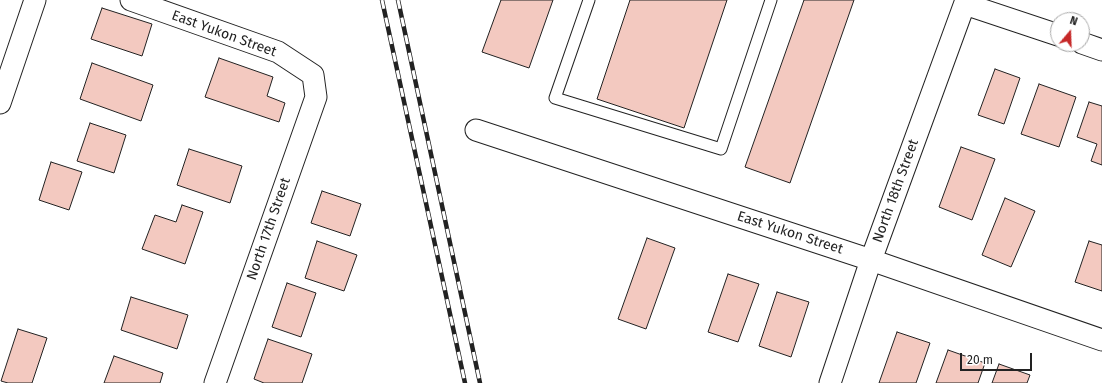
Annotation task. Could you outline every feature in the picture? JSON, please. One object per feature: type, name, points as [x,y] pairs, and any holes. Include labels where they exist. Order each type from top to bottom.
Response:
[{"type":"street","points":[[0,103],[35,0]]},
{"type":"street","name":"East Yukon Street","points":[[131,0],[278,52],[313,75]]},
{"type":"street","points":[[966,2],[1050,32]]},
{"type":"street","name":"North 18th Street","points":[[830,383],[871,260],[966,2]]},
{"type":"street","points":[[1090,46],[1102,50]]},
{"type":"street","name":"North 17th Street","points":[[215,383],[316,97],[313,75]]},
{"type":"street","name":"East Yukon Street","points":[[476,130],[871,260],[1102,340]]},
{"type":"lane","points":[[589,0],[556,98],[721,149],[771,0]]},
{"type":"building","points":[[501,0],[553,0],[529,68],[482,52]]},
{"type":"building","points":[[630,0],[727,0],[684,128],[597,99]]},
{"type":"building","points":[[804,0],[854,0],[790,183],[745,167]]},
{"type":"building","points":[[102,8],[152,24],[142,56],[91,39]]},
{"type":"building","points":[[219,58],[273,77],[267,96],[285,103],[279,122],[205,97]]},
{"type":"building","points":[[92,63],[153,85],[141,121],[80,99]]},
{"type":"building","points":[[995,69],[1020,78],[1004,124],[978,115]]},
{"type":"building","points":[[1039,84],[1076,97],[1059,147],[1021,134]]},
{"type":"building","points":[[1089,102],[1102,106],[1102,165],[1091,161],[1097,144],[1077,137]]},
{"type":"building","points":[[90,123],[126,135],[114,173],[77,161]]},
{"type":"building","points":[[961,147],[995,159],[972,220],[939,207]]},
{"type":"building","points":[[189,149],[242,166],[230,203],[177,185]]},
{"type":"building","points":[[51,162],[82,172],[69,210],[39,200]]},
{"type":"building","points":[[322,191],[361,204],[350,236],[311,223]]},
{"type":"building","points":[[1005,198],[1035,211],[1011,267],[982,255]]},
{"type":"building","points":[[182,205],[203,212],[185,264],[142,249],[155,215],[176,222]]},
{"type":"building","points":[[647,238],[675,248],[646,329],[618,319]]},
{"type":"building","points":[[317,241],[357,255],[344,291],[305,278]]},
{"type":"building","points":[[1089,241],[1102,245],[1102,291],[1075,282]]},
{"type":"building","points":[[728,274],[759,284],[738,342],[708,332]]},
{"type":"building","points":[[287,283],[316,293],[301,337],[272,327]]},
{"type":"building","points":[[777,292],[809,302],[791,357],[759,346]]},
{"type":"building","points":[[131,297],[188,315],[177,349],[121,330]]},
{"type":"building","points":[[18,329],[47,338],[32,383],[8,383],[1,381]]},
{"type":"building","points":[[897,332],[930,343],[916,383],[879,383]]},
{"type":"building","points":[[268,339],[312,354],[302,383],[264,383],[254,379]]},
{"type":"building","points":[[948,350],[985,363],[978,383],[936,383]]},
{"type":"building","points":[[114,356],[163,373],[160,383],[104,383]]},
{"type":"building","points":[[999,364],[1030,375],[1027,383],[992,383]]},
{"type":"railway","points":[[382,0],[465,383]]},
{"type":"railway","points":[[398,0],[480,383]]}]
